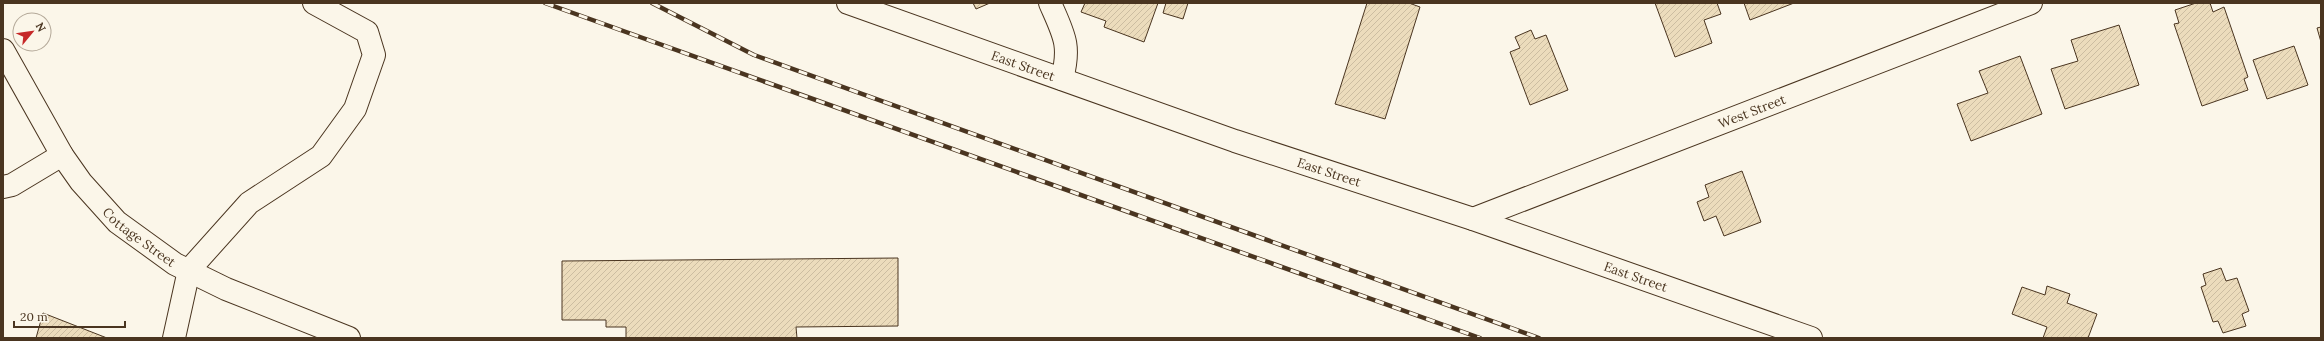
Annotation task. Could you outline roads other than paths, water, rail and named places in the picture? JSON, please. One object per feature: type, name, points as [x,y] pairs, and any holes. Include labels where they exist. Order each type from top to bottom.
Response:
[{"type":"street","points":[[174,338],[190,270],[249,203],[321,156],[354,109],[374,54],[367,32],[314,3]]},
{"type":"street","name":"East Street","points":[[848,3],[1235,141],[1473,219],[1811,338]]},
{"type":"street","points":[[1050,3],[1067,47],[1067,60],[1062,80]]},
{"type":"street","name":"West Street","points":[[1473,219],[2031,3]]},
{"type":"street","name":"Cottage Street","points":[[3,50],[62,155],[81,182],[117,222],[175,264],[226,288],[349,338]]},
{"type":"street","points":[[3,187],[12,185],[62,155]]},
{"type":"railway","points":[[545,3],[1480,338]]},
{"type":"railway","points":[[652,3],[754,55],[1539,338]]}]
